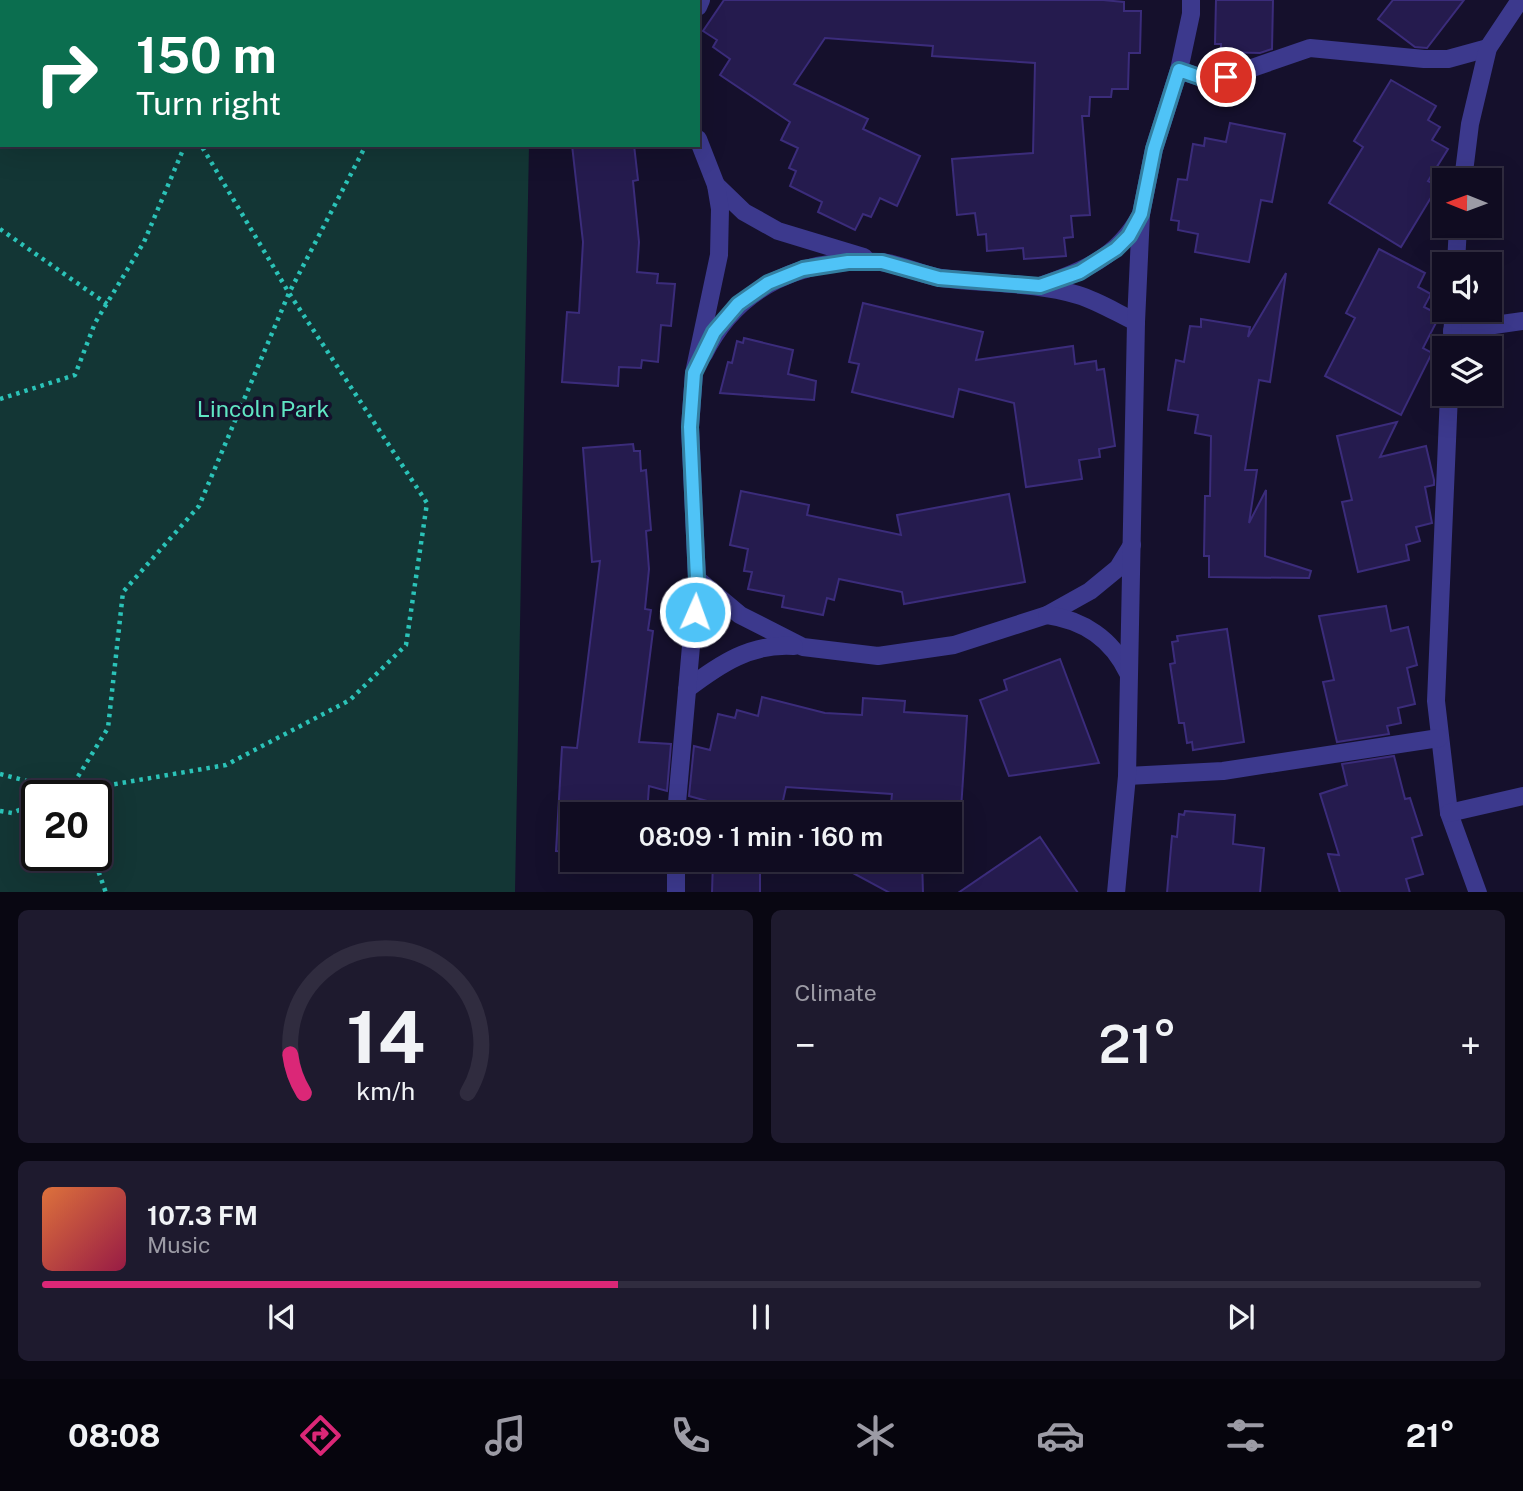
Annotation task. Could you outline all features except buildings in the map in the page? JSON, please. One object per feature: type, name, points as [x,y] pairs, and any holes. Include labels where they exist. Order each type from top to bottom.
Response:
[{"type":"lane","points":[[1116,892],[1127,776],[1136,322],[1141,214],[1154,149],[1179,70],[1191,14],[1191,0]]},
{"type":"lane","points":[[1464,168],[1470,124],[1488,48],[1520,0]]},
{"type":"lane","points":[[1179,70],[1205,79],[1226,77],[1310,48],[1424,59],[1448,59],[1488,48]]},
{"type":"lane","points":[[677,802],[697,579],[690,427],[694,373],[719,255],[720,209],[716,185],[700,144]]},
{"type":"lane","points":[[716,185],[744,212],[778,230],[939,278],[1040,286],[1080,295],[1136,322]]},
{"type":"lane","points":[[1040,286],[1080,272],[1116,249],[1129,236],[1141,214]]},
{"type":"lane","points":[[694,373],[714,332],[738,304],[768,283],[803,269],[848,262],[882,262]]},
{"type":"lane","points":[[1467,336],[1523,321]]},
{"type":"lane","points":[[1449,406],[1436,701],[1438,738],[1449,813],[1478,892]]},
{"type":"lane","points":[[687,689],[722,663],[758,648],[777,645],[878,656],[954,645],[1047,615],[1090,592],[1118,568],[1133,542]]},
{"type":"lane","points":[[697,579],[740,615],[803,647]]},
{"type":"lane","points":[[1047,615],[1072,619],[1103,638],[1120,656],[1130,676]]},
{"type":"lane","points":[[1127,776],[1223,771],[1438,738]]},
{"type":"lane","points":[[1449,813],[1523,796]]},
{"type":"lane","points":[[676,872],[676,892]]},
{"type":"path","points":[[0,399],[75,374],[95,323],[144,242],[184,147]]},
{"type":"path","points":[[112,786],[226,765],[350,699],[406,645],[427,503],[289,293],[202,147]]},
{"type":"path","points":[[78,780],[107,728],[123,592],[199,506],[289,293],[365,147]]},
{"type":"path","points":[[0,229],[107,304]]},
{"type":"path","points":[[0,774],[21,780]]},
{"type":"path","points":[[0,811],[12,813],[21,809]]},
{"type":"path","points":[[98,871],[106,892]]},
{"type":"green space","name":"Lincoln Park","points":[[0,147],[529,147],[515,892],[0,892]]},
{"type":"route","points":[[695,612],[697,579],[690,427],[694,373],[714,332],[738,304],[768,283],[803,269],[848,262],[882,262],[939,278],[1040,286],[1080,272],[1116,249],[1129,236],[1141,214],[1154,149],[1179,70],[1205,79],[1226,77]]}]
